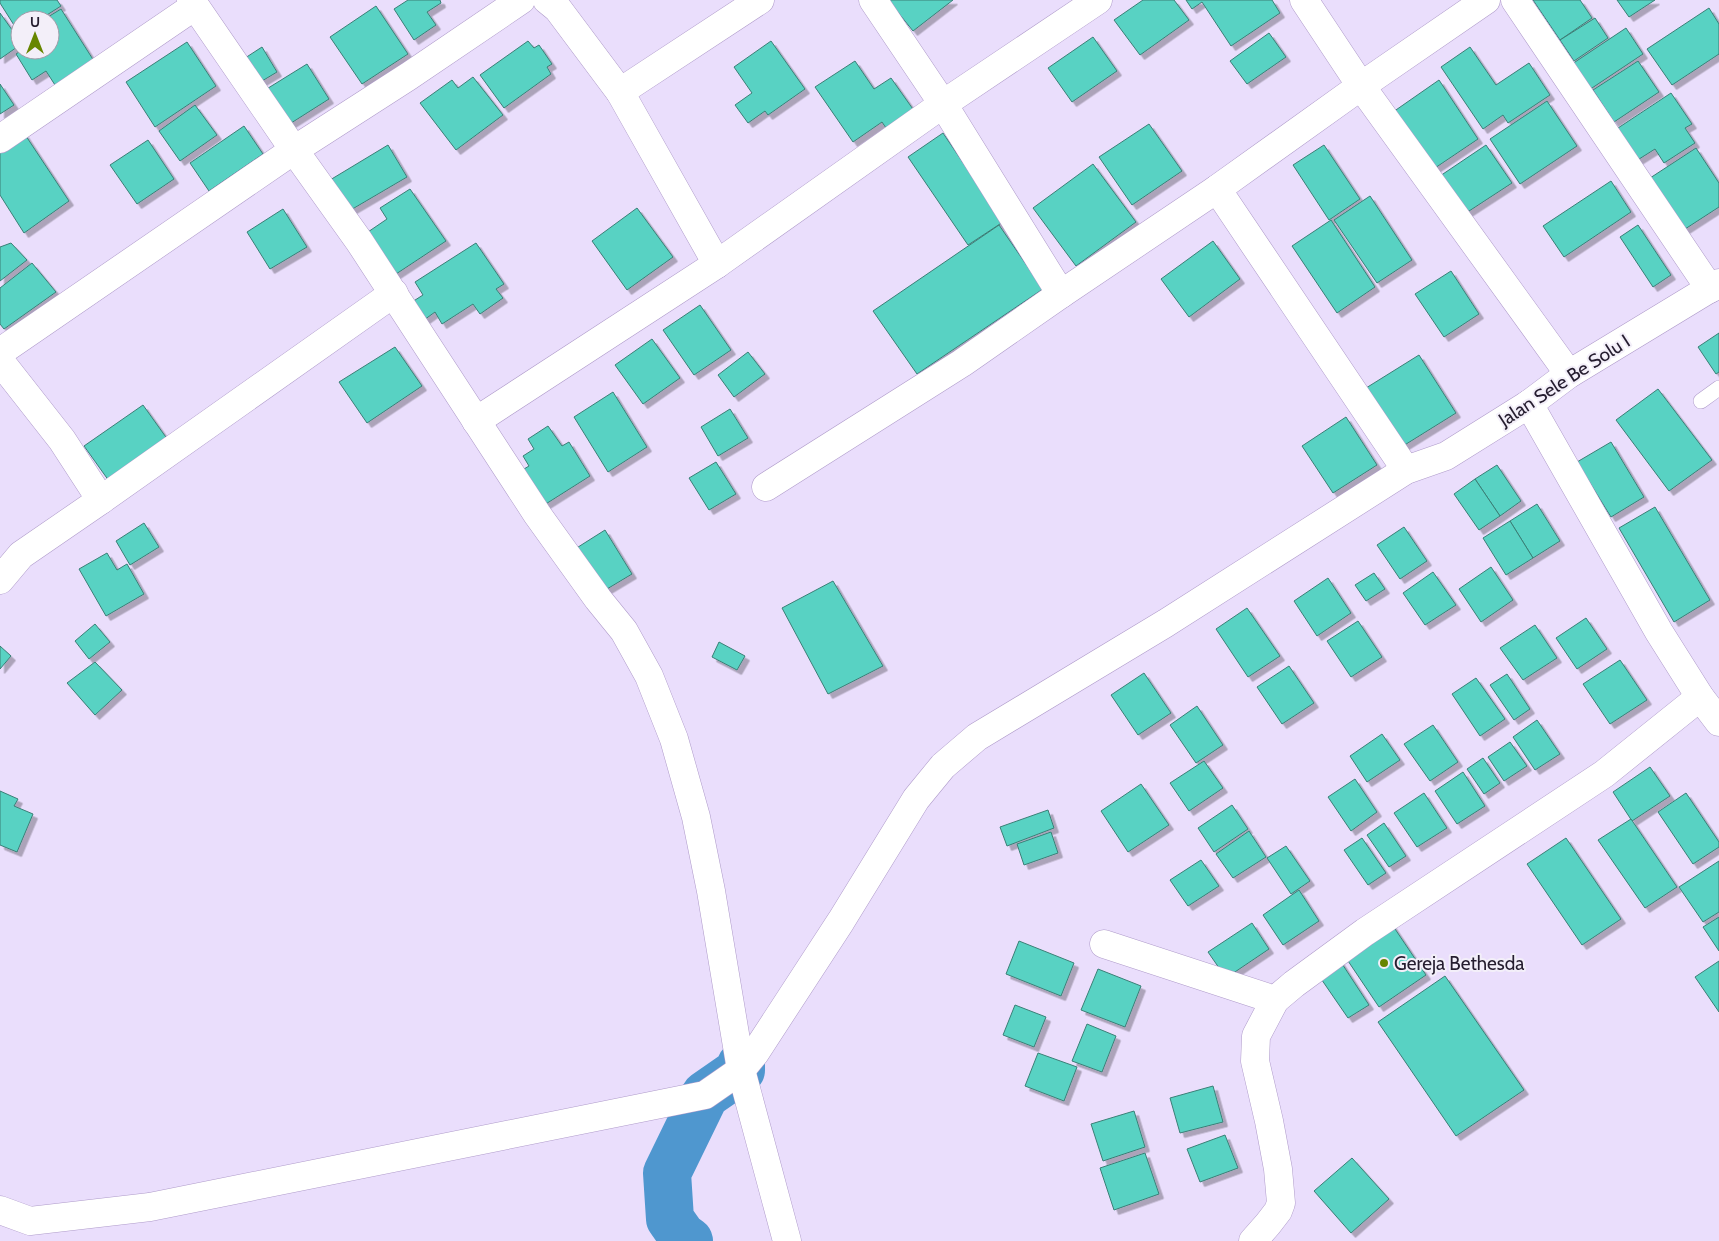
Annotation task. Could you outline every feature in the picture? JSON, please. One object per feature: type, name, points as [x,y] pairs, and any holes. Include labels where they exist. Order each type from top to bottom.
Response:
[{"type":"street","points":[[0,352],[294,150],[522,0]]},
{"type":"street","points":[[547,0],[558,9],[620,92],[716,264]]},
{"type":"street","points":[[620,92],[760,0]]},
{"type":"street","points":[[873,0],[943,104],[1060,294]]},
{"type":"street","points":[[476,421],[716,264],[943,104],[1098,0]]},
{"type":"street","points":[[1304,0],[1361,86],[1569,374]]},
{"type":"street","points":[[766,487],[962,363],[1060,294],[1217,189],[1486,0]]},
{"type":"street","points":[[1515,0],[1715,286]]},
{"type":"street","points":[[0,139],[193,3],[294,150],[359,240],[537,514],[598,599],[624,631],[649,676],[674,739],[696,817],[711,891],[741,1070],[787,1241]]},
{"type":"street","points":[[1217,189],[1406,470]]},
{"type":"street","name":"Jalan Sele Be Solu I","points":[[25,1231],[705,1095],[741,1070],[788,1005],[916,799],[942,766],[977,737],[1166,622],[1406,470],[1446,456],[1529,404],[1569,374],[1715,286]]},
{"type":"street","points":[[0,580],[22,555],[394,293]]},
{"type":"street","points":[[0,361],[62,440],[101,500]]},
{"type":"street","points":[[1529,404],[1659,632],[1700,697],[1719,722]]},
{"type":"street","points":[[1253,1241],[1268,1224],[1281,1203],[1278,1169],[1255,1061],[1256,1036],[1275,1000],[1365,932],[1604,774],[1700,697]]},
{"type":"street","points":[[1104,944],[1275,1000]]},
{"type":"street","points":[[0,1210],[25,1231]]},
{"type":"lane","points":[[1701,401],[1719,388]]},
{"type":"building","points":[[0,0],[57,0],[61,6],[55,10],[10,10],[10,19]]},
{"type":"building","points":[[408,0],[440,0],[441,3],[427,12],[436,25],[414,40],[394,9]]},
{"type":"building","points":[[888,0],[953,0],[913,31]]},
{"type":"building","points":[[1143,0],[1174,0],[1189,20],[1140,55],[1114,20]]},
{"type":"building","points":[[1186,0],[1272,0],[1280,13],[1231,46],[1202,2],[1192,9]]},
{"type":"building","points":[[1533,0],[1580,0],[1592,18],[1560,40]]},
{"type":"building","points":[[1617,0],[1655,0],[1629,17]]},
{"type":"building","points":[[376,6],[408,54],[362,84],[330,37]]},
{"type":"building","points":[[1709,8],[1719,24],[1719,54],[1672,85],[1647,49]]},
{"type":"building","points":[[61,9],[94,61],[55,85],[46,71],[32,80],[20,60],[60,60],[59,10]]},
{"type":"building","points":[[0,13],[10,27],[10,52],[0,59]]},
{"type":"building","points":[[1595,18],[1608,38],[1574,61],[1560,40]]},
{"type":"building","points":[[1626,28],[1643,54],[1586,92],[1569,66]]},
{"type":"building","points":[[1269,33],[1286,57],[1247,84],[1230,61]]},
{"type":"building","points":[[1093,37],[1117,71],[1072,102],[1048,68]]},
{"type":"building","points":[[528,41],[534,48],[539,45],[552,64],[547,67],[551,74],[504,108],[480,75]]},
{"type":"building","points":[[771,41],[805,89],[768,115],[765,111],[748,123],[735,105],[752,93],[734,67]]},
{"type":"building","points":[[187,42],[216,86],[155,127],[126,82]]},
{"type":"building","points":[[262,47],[277,72],[257,84],[242,60]]},
{"type":"building","points":[[1470,47],[1496,85],[1529,63],[1550,95],[1508,123],[1503,115],[1483,129],[1441,67]]},
{"type":"building","points":[[855,61],[874,89],[891,78],[915,112],[888,131],[882,122],[853,142],[815,87]]},
{"type":"building","points":[[1638,61],[1659,92],[1614,122],[1593,90]]},
{"type":"building","points":[[307,64],[329,99],[288,125],[265,90]]},
{"type":"building","points":[[473,77],[503,115],[456,150],[420,103],[452,80],[458,88]]},
{"type":"building","points":[[1439,80],[1478,139],[1432,170],[1393,112]]},
{"type":"building","points":[[0,84],[14,105],[0,114]]},
{"type":"building","points":[[1671,93],[1692,124],[1685,128],[1695,143],[1664,163],[1655,149],[1636,161],[1615,130]]},
{"type":"building","points":[[1547,101],[1577,146],[1520,184],[1490,139]]},
{"type":"building","points":[[195,105],[217,135],[180,161],[159,131]]},
{"type":"building","points":[[1149,124],[1182,171],[1132,205],[1099,157]]},
{"type":"building","points":[[244,126],[263,154],[209,191],[190,163]]},
{"type":"building","points":[[24,133],[69,201],[24,233],[0,195],[0,151]]},
{"type":"building","points":[[943,133],[1003,222],[968,245],[908,157]]},
{"type":"building","points":[[148,140],[174,179],[137,204],[110,165]]},
{"type":"building","points":[[388,145],[407,177],[349,211],[330,180]]},
{"type":"building","points":[[1324,145],[1360,199],[1329,220],[1293,165]]},
{"type":"building","points":[[1486,145],[1512,183],[1466,213],[1440,176]]},
{"type":"building","points":[[1696,148],[1719,183],[1719,207],[1682,231],[1647,180]]},
{"type":"building","points":[[1093,164],[1136,222],[1076,266],[1033,208]]},
{"type":"building","points":[[1611,181],[1631,212],[1564,257],[1543,226]]},
{"type":"building","points":[[410,189],[446,241],[393,276],[365,234],[387,219],[380,208]]},
{"type":"building","points":[[1370,196],[1412,260],[1377,283],[1334,220]]},
{"type":"building","points":[[637,208],[673,257],[627,290],[592,241]]},
{"type":"building","points":[[283,209],[307,247],[270,269],[247,232]]},
{"type":"building","points":[[1331,220],[1375,287],[1337,313],[1292,246]]},
{"type":"building","points":[[999,225],[1043,289],[917,374],[873,311]]},
{"type":"building","points":[[1638,225],[1671,275],[1653,287],[1620,237]]},
{"type":"building","points":[[1213,241],[1240,279],[1189,317],[1161,279]]},
{"type":"building","points":[[11,243],[27,260],[0,281],[0,247]]},
{"type":"building","points":[[476,243],[504,284],[496,289],[503,298],[480,314],[473,304],[442,324],[435,312],[424,320],[412,302],[423,295],[415,282]]},
{"type":"building","points":[[32,263],[56,292],[4,329],[0,324],[0,288]]},
{"type":"building","points":[[1451,271],[1479,314],[1444,337],[1415,294]]},
{"type":"building","points":[[700,305],[731,350],[694,375],[663,330]]},
{"type":"building","points":[[1719,333],[1719,372],[1716,374],[1698,347]]},
{"type":"building","points":[[652,339],[680,378],[643,404],[615,365]]},
{"type":"building","points":[[395,347],[422,386],[367,423],[339,382]]},
{"type":"building","points":[[748,352],[765,374],[734,397],[718,375]]},
{"type":"building","points":[[1419,355],[1456,413],[1395,451],[1358,393]]},
{"type":"building","points":[[1658,389],[1712,460],[1669,491],[1616,420]]},
{"type":"building","points":[[613,392],[647,447],[608,472],[574,417]]},
{"type":"building","points":[[143,405],[168,440],[109,481],[84,446]]},
{"type":"building","points":[[730,409],[748,438],[718,456],[701,427]]},
{"type":"building","points":[[1346,417],[1377,465],[1333,493],[1302,446]]},
{"type":"building","points":[[548,426],[562,446],[569,442],[590,476],[541,507],[519,472],[529,466],[523,456],[534,449],[528,439]]},
{"type":"building","points":[[1611,442],[1644,497],[1611,517],[1577,462]]},
{"type":"building","points":[[716,462],[736,494],[709,510],[689,478]]},
{"type":"building","points":[[1497,465],[1521,501],[1500,516],[1475,479]]},
{"type":"building","points":[[1475,479],[1500,516],[1479,530],[1454,494]]},
{"type":"building","points":[[1537,504],[1560,541],[1533,558],[1510,521]]},
{"type":"building","points":[[1655,507],[1710,600],[1674,622],[1619,528]]},
{"type":"building","points":[[1510,521],[1533,558],[1506,575],[1483,538]]},
{"type":"building","points":[[144,523],[159,547],[130,565],[116,541]]},
{"type":"building","points":[[1404,527],[1427,561],[1400,579],[1377,545]]},
{"type":"building","points":[[605,530],[632,574],[602,592],[575,549]]},
{"type":"building","points":[[107,553],[117,570],[127,564],[144,594],[106,616],[79,569]]},
{"type":"building","points":[[1491,567],[1513,600],[1481,622],[1459,589]]},
{"type":"building","points":[[1433,572],[1456,605],[1425,625],[1403,593]]},
{"type":"building","points":[[1374,573],[1385,589],[1366,601],[1355,585]]},
{"type":"building","points":[[1328,578],[1351,613],[1317,636],[1294,601]]},
{"type":"building","points":[[833,581],[883,666],[828,694],[782,608]]},
{"type":"building","points":[[1247,608],[1280,656],[1248,677],[1216,629]]},
{"type":"building","points":[[1586,618],[1607,649],[1577,669],[1556,638]]},
{"type":"building","points":[[1358,621],[1382,657],[1351,677],[1327,641]]},
{"type":"building","points":[[95,624],[110,642],[89,659],[75,641]]},
{"type":"building","points":[[1535,625],[1557,658],[1523,680],[1500,648]]},
{"type":"building","points":[[719,642],[745,656],[737,670],[712,657]]},
{"type":"building","points":[[0,646],[11,656],[0,669]]},
{"type":"building","points":[[1620,660],[1647,700],[1610,724],[1583,684]]},
{"type":"building","points":[[95,662],[122,690],[95,715],[67,683]]},
{"type":"building","points":[[1289,666],[1314,703],[1282,724],[1257,687]]},
{"type":"building","points":[[1144,673],[1171,713],[1138,735],[1111,695]]},
{"type":"building","points":[[1507,674],[1530,709],[1514,720],[1490,685]]},
{"type":"building","points":[[1476,678],[1505,719],[1480,736],[1452,694]]},
{"type":"building","points":[[1197,706],[1223,745],[1196,763],[1170,725]]},
{"type":"building","points":[[1537,720],[1560,754],[1535,770],[1513,737]]},
{"type":"building","points":[[1433,725],[1458,762],[1430,781],[1404,744]]},
{"type":"building","points":[[1382,734],[1400,760],[1367,782],[1350,756]]},
{"type":"building","points":[[1510,742],[1527,766],[1504,781],[1488,757]]},
{"type":"building","points":[[1483,758],[1500,783],[1484,794],[1467,769]]},
{"type":"building","points":[[1204,761],[1223,788],[1189,811],[1170,783]]},
{"type":"building","points":[[1650,767],[1670,796],[1632,821],[1613,792]]},
{"type":"building","points":[[1463,772],[1485,806],[1457,824],[1435,791]]},
{"type":"building","points":[[1355,779],[1377,812],[1351,831],[1328,797]]},
{"type":"building","points":[[1141,784],[1169,825],[1128,852],[1101,811]]},
{"type":"building","points":[[0,791],[18,799],[14,806],[33,814],[17,852],[0,845]]},
{"type":"building","points":[[1424,793],[1447,828],[1417,847],[1394,813]]},
{"type":"building","points":[[1686,793],[1719,842],[1719,847],[1693,864],[1658,812]]},
{"type":"building","points":[[1232,805],[1248,829],[1214,852],[1198,828]]},
{"type":"building","points":[[1048,810],[1054,828],[1007,846],[1000,827]]},
{"type":"building","points":[[1631,819],[1677,887],[1645,908],[1598,840]]},
{"type":"building","points":[[1384,823],[1406,856],[1389,867],[1367,835]]},
{"type":"building","points":[[1249,831],[1266,857],[1233,878],[1216,854]]},
{"type":"building","points":[[1051,832],[1058,853],[1024,865],[1017,844]]},
{"type":"building","points":[[1362,838],[1386,873],[1368,885],[1344,850]]},
{"type":"building","points":[[1566,838],[1621,919],[1582,945],[1527,864]]},
{"type":"building","points":[[1286,846],[1310,881],[1291,894],[1267,858]]},
{"type":"building","points":[[1201,860],[1219,886],[1188,906],[1170,880]]},
{"type":"building","points":[[1719,861],[1719,912],[1703,922],[1679,887]]},
{"type":"building","points":[[1299,890],[1319,921],[1283,945],[1263,915]]},
{"type":"building","points":[[1719,917],[1719,951],[1703,927]]},
{"type":"building","name":"Gereja Bethesda","points":[[1389,920],[1426,975],[1379,1007],[1342,952]]},
{"type":"building","points":[[1252,923],[1269,949],[1226,978],[1208,952]]},
{"type":"building","points":[[1019,941],[1074,963],[1061,996],[1006,974]]},
{"type":"building","points":[[1337,956],[1369,1005],[1348,1018],[1315,970]]},
{"type":"building","points":[[1719,961],[1719,1012],[1695,977]]},
{"type":"building","points":[[1098,969],[1141,986],[1125,1027],[1081,1010]]},
{"type":"building","points":[[1445,976],[1524,1090],[1456,1136],[1378,1022]]},
{"type":"building","points":[[1015,1005],[1046,1017],[1034,1047],[1003,1035]]},
{"type":"building","points":[[1087,1024],[1116,1036],[1102,1072],[1072,1061]]},
{"type":"building","points":[[1038,1053],[1077,1067],[1064,1101],[1025,1086]]},
{"type":"building","points":[[1213,1086],[1223,1122],[1180,1133],[1170,1098]]},
{"type":"building","points":[[1134,1111],[1145,1147],[1103,1161],[1091,1124]]},
{"type":"building","points":[[1225,1135],[1238,1168],[1200,1182],[1187,1149]]},
{"type":"building","points":[[1145,1153],[1159,1194],[1114,1210],[1100,1168]]},
{"type":"building","points":[[1352,1158],[1389,1199],[1351,1233],[1314,1191]]},
{"type":"waterway","points":[[689,1241],[682,1236],[670,1219],[667,1173],[705,1095],[741,1070],[741,1065]]},
{"type":"place","name":"Gereja Bethesda","points":[[1384,963]]}]
